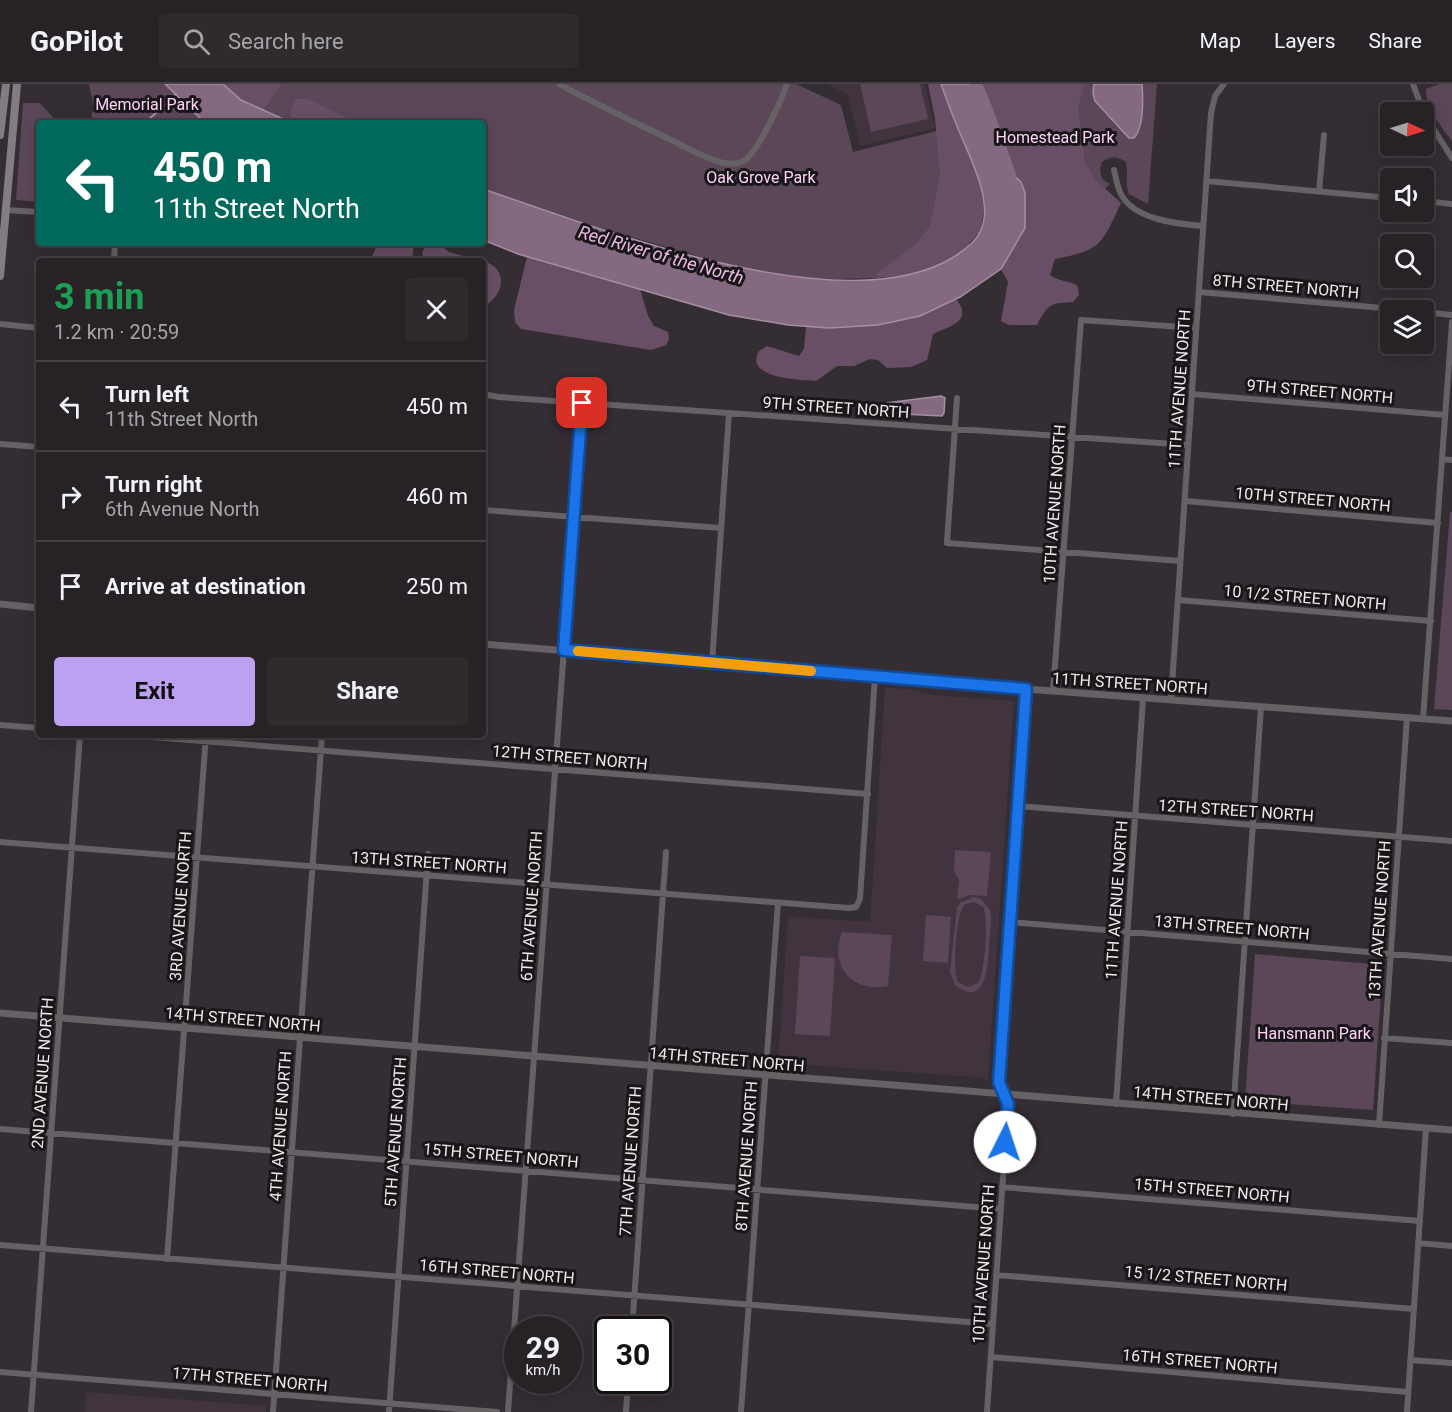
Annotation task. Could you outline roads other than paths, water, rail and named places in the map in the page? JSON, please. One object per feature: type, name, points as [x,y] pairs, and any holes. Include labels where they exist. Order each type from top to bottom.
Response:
[{"type":"main road","points":[[0,135],[6,84]]},
{"type":"main road","points":[[0,276],[3,210],[17,84]]},
{"type":"street","points":[[559,84],[722,163],[740,162],[748,158],[764,135],[787,84]]},
{"type":"street","name":"11TH AVENUE NORTH","points":[[1171,700],[1212,105],[1215,96],[1224,84]]},
{"type":"street","points":[[1414,84],[1424,114],[1452,158]]},
{"type":"street","points":[[1319,192],[1324,135]]},
{"type":"street","points":[[1114,170],[1121,195],[1136,208],[1156,219],[1203,226]]},
{"type":"street","points":[[1206,181],[1380,197]]},
{"type":"street","points":[[1434,202],[1452,204]]},
{"type":"street","points":[[3,210],[36,212]]},
{"type":"street","name":"8TH STREET NORTH","points":[[1199,292],[1380,308]]},
{"type":"street","points":[[1434,313],[1452,315]]},
{"type":"street","name":"10TH AVENUE NORTH","points":[[1053,691],[1081,320],[1197,328]]},
{"type":"street","points":[[1423,719],[1452,322]]},
{"type":"street","points":[[0,324],[36,328]]},
{"type":"street","name":"9TH STREET NORTH","points":[[1192,394],[1445,416]]},
{"type":"street","name":"9TH STREET NORTH","points":[[486,395],[1188,445]]},
{"type":"street","points":[[957,398],[947,543],[1180,561]]},
{"type":"street","name":"6TH AVENUE NORTH","points":[[508,1412],[582,403]]},
{"type":"street","points":[[712,663],[729,413]]},
{"type":"street","points":[[0,444],[36,447]]},
{"type":"street","points":[[1442,459],[1452,460]]},
{"type":"street","name":"10TH STREET NORTH","points":[[1185,501],[1438,523]]},
{"type":"street","points":[[486,510],[721,528]]},
{"type":"street","name":"10 1/2 STREET NORTH","points":[[1178,600],[1431,621]]},
{"type":"street","points":[[0,604],[36,608]]},
{"type":"street","name":"11TH STREET NORTH","points":[[486,644],[1452,722]]},
{"type":"street","points":[[868,794],[875,676]]},
{"type":"street","name":"10TH AVENUE NORTH","points":[[987,1412],[1008,1104],[999,1082],[1026,689]]},
{"type":"street","name":"11TH AVENUE NORTH","points":[[1116,1104],[1143,698]]},
{"type":"street","points":[[1233,1114],[1261,707]]},
{"type":"street","name":"13TH AVENUE NORTH","points":[[1379,1125],[1407,718]]},
{"type":"street","points":[[0,725],[36,728]]},
{"type":"street","name":"2ND AVENUE NORTH","points":[[31,1412],[80,738]]},
{"type":"street","name":"12TH STREET NORTH","points":[[206,738],[321,750],[868,794]]},
{"type":"street","name":"3RD AVENUE NORTH","points":[[167,1259],[206,738]]},
{"type":"street","name":"4TH AVENUE NORTH","points":[[273,1412],[322,738]]},
{"type":"street","name":"13TH STREET NORTH","points":[[0,842],[849,908],[856,907],[860,899],[868,794]]},
{"type":"street","name":"12TH STREET NORTH","points":[[1018,806],[1452,840]]},
{"type":"street","name":"7TH AVENUE NORTH","points":[[633,1316],[666,852]]},
{"type":"street","name":"5TH AVENUE NORTH","points":[[389,1412],[428,854]]},
{"type":"street","name":"8TH AVENUE NORTH","points":[[741,1412],[778,903]]},
{"type":"street","name":"13TH STREET NORTH","points":[[1010,922],[1452,959]]},
{"type":"street","name":"14TH STREET NORTH","points":[[0,1013],[1452,1130]]},
{"type":"street","points":[[1384,1038],[1452,1043]]},
{"type":"street","points":[[1407,1412],[1426,1128]]},
{"type":"street","name":"15TH STREET NORTH","points":[[0,1129],[1000,1209]]},
{"type":"street","name":"15TH STREET NORTH","points":[[1002,1187],[1420,1221]]},
{"type":"street","points":[[1418,1243],[1452,1246]]},
{"type":"street","name":"16TH STREET NORTH","points":[[0,1245],[993,1324]]},
{"type":"street","name":"15 1/2 STREET NORTH","points":[[996,1275],[1414,1309]]},
{"type":"street","name":"16TH STREET NORTH","points":[[990,1357],[1408,1392]]},
{"type":"street","points":[[1410,1360],[1452,1363]]},
{"type":"street","name":"17TH STREET NORTH","points":[[0,1372],[498,1412]]},
{"type":"street","points":[[626,1412],[627,1394]]},
{"type":"water","points":[[165,84],[223,84],[241,100],[285,120],[202,120]]},
{"type":"water","points":[[941,84],[977,84],[1001,150],[1012,174],[1021,182],[1025,193],[1025,228],[1001,269],[960,297],[920,316],[878,325],[829,328],[788,325],[729,315],[518,254],[486,241],[486,190],[652,245],[719,262],[785,275],[848,280],[905,276],[952,258],[972,243],[981,230],[984,218],[982,191]]},
{"type":"water","points":[[1094,84],[1142,84],[1143,104],[1140,127],[1134,138],[1129,138],[1095,101]]},
{"type":"water","points":[[941,396],[945,398],[942,416],[859,410],[862,406]]},
{"type":"waterway","name":"Red River of the North","points":[[976,84],[1010,175]]},
{"type":"waterway","points":[[148,120],[176,94]]},
{"type":"park label","name":"Memorial Park","points":[[147,104]]},
{"type":"park label","name":"Homestead Park","points":[[1055,137]]},
{"type":"park label","name":"Oak Grove Park","points":[[761,177]]},
{"type":"park label","name":"Hansmann Park","points":[[1314,1033]]}]
